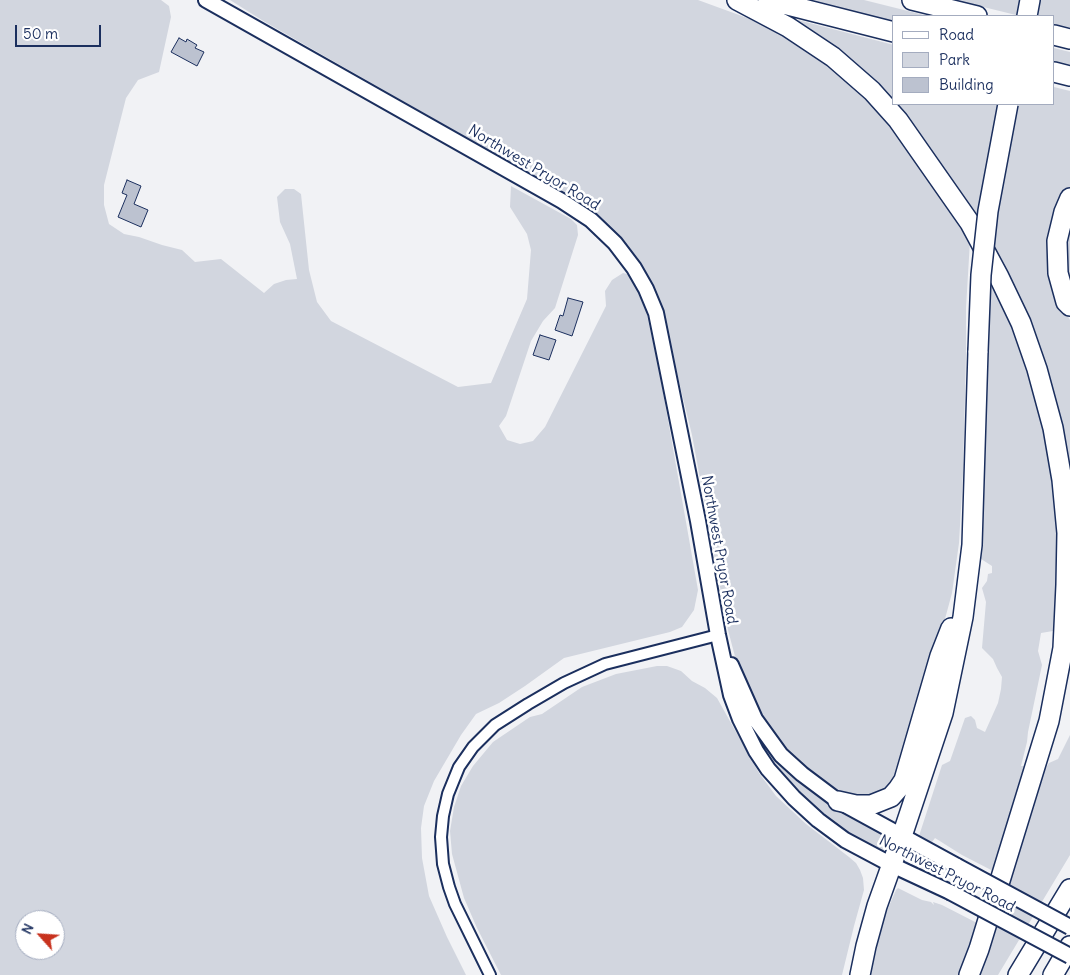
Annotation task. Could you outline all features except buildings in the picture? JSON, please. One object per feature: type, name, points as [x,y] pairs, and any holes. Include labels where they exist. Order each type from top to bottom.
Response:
[{"type":"highway","points":[[737,0],[788,27],[833,57],[872,91],[898,120],[970,224],[999,277],[1021,323],[1037,369],[1053,428],[1062,480],[1067,533],[1063,648],[1049,721],[980,949],[970,975]]},
{"type":"highway","points":[[768,0],[892,31]]},
{"type":"highway","points":[[912,0],[973,15]]},
{"type":"highway","points":[[1027,15],[1030,0]]},
{"type":"highway","points":[[1055,35],[1070,39]]},
{"type":"highway","points":[[1055,72],[1070,76]]},
{"type":"highway","points":[[860,975],[875,914],[943,713],[962,617],[972,545],[981,275],[987,220],[1008,105]]},
{"type":"highway","points":[[1070,198],[1064,212],[1057,241],[1058,273],[1066,302],[1070,306]]},
{"type":"highway","points":[[838,801],[856,805],[871,805],[891,797],[904,780],[940,656],[968,575]]},
{"type":"highway","points":[[1018,975],[1070,889]]},
{"type":"highway","points":[[1052,975],[1070,946]]},
{"type":"main road","name":"Northwest Pryor Road","points":[[206,0],[562,201],[591,220],[615,243],[634,268],[656,312],[731,695],[740,719],[756,751],[768,769],[794,798],[818,820],[846,840],[892,865],[950,892],[1070,956]]},
{"type":"main road","name":"Northwest Pryor Road","points":[[718,635],[755,719],[781,755],[802,774],[838,801],[1070,927]]},
{"type":"street","points":[[490,975],[455,904],[443,864],[441,837],[443,816],[448,794],[459,767],[473,747],[495,725],[564,682],[605,664],[718,635]]},
{"type":"green space","points":[[0,0],[161,0],[169,6],[171,17],[159,72],[138,80],[126,98],[104,185],[104,205],[109,224],[124,234],[182,250],[195,262],[221,259],[264,293],[274,284],[297,279],[290,244],[280,222],[277,197],[285,189],[294,189],[301,194],[309,270],[317,302],[331,321],[458,387],[491,383],[527,299],[531,250],[527,234],[510,207],[511,186],[571,219],[577,225],[578,235],[555,308],[543,321],[531,341],[506,416],[499,426],[507,440],[520,444],[533,441],[545,427],[606,306],[605,291],[612,280],[623,273],[630,275],[646,311],[659,369],[698,590],[694,610],[682,627],[670,632],[564,658],[499,703],[476,714],[461,735],[434,781],[424,806],[421,828],[422,858],[429,896],[466,975],[0,975]]},
{"type":"green space","points":[[230,0],[698,0],[750,19],[811,51],[846,79],[893,129],[970,241],[966,308],[963,474],[959,543],[952,593],[892,787],[868,798],[846,795],[811,771],[784,748],[766,723],[751,695],[737,664],[728,630],[692,435],[662,312],[652,286],[637,260],[598,219],[553,187],[265,22]]},
{"type":"green space","points":[[809,0],[864,0],[924,15],[892,15],[892,21]]},
{"type":"green space","points":[[955,0],[1070,0],[1070,28],[1055,24],[1055,15],[1016,15]]},
{"type":"green space","points":[[788,19],[892,44],[892,105],[1055,105],[1055,87],[1070,91],[1070,188],[1065,195],[1058,300],[1070,320],[1070,514],[1039,357],[895,111]]},
{"type":"green space","points":[[1055,48],[1070,52],[1070,67],[1055,62]]},
{"type":"green space","points":[[1070,218],[1070,290],[1066,277],[1065,237]]},
{"type":"green space","points":[[987,273],[1015,331],[1029,369],[1047,439],[1057,517],[1058,555],[1056,615],[1053,631],[1041,633],[1038,651],[1042,665],[1021,766],[1024,766],[995,872],[935,838],[932,842],[919,836],[942,765],[950,761],[965,718],[971,716],[975,720],[977,728],[985,732],[998,703],[1001,689],[1002,677],[993,659],[982,648],[986,602],[982,588],[987,581],[988,574],[992,573],[992,566],[978,557]]},
{"type":"green space","points":[[657,666],[667,666],[681,671],[717,698],[759,773],[776,796],[806,824],[856,863],[863,878],[864,890],[842,975],[501,975],[464,898],[452,854],[450,831],[454,807],[461,786],[473,766],[493,742],[530,717],[542,714],[582,687],[616,674]]},
{"type":"green space","points":[[737,694],[801,781],[830,805],[886,835],[888,839],[883,851],[835,826],[784,781],[757,740]]},
{"type":"green space","points":[[1070,735],[1070,855],[998,975],[977,975],[1034,787],[1049,763],[1058,759]]},
{"type":"green space","points":[[898,888],[934,905],[933,902],[942,905],[979,924],[962,975],[867,975],[882,922]]}]
